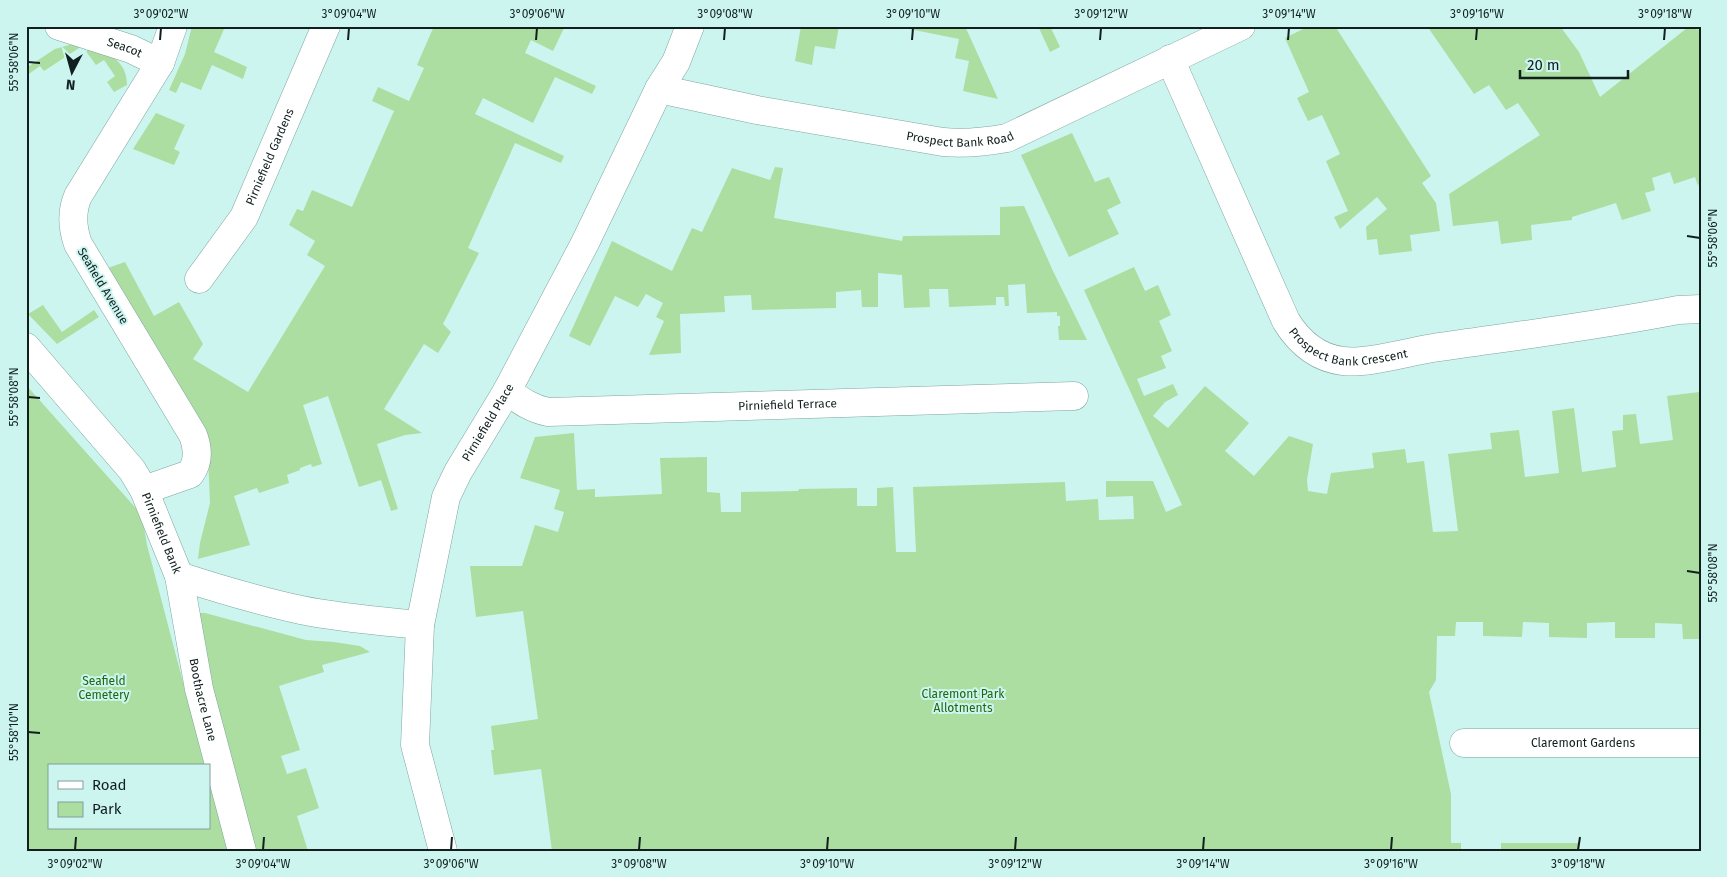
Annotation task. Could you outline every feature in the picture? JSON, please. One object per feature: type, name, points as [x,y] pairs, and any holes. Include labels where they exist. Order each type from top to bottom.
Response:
[{"type":"street","name":"Seacot","points":[[60,26],[131,49],[160,63]]},
{"type":"street","name":"Seafield Avenue","points":[[144,490],[190,474],[196,462],[197,444],[78,244],[73,228],[73,220],[75,202],[78,196],[160,63],[173,26]]},
{"type":"street","name":"Pirniefield Gardens","points":[[199,279],[244,217],[326,26]]},
{"type":"street","name":"Pirniefield Place","points":[[443,851],[415,745],[420,625],[446,496],[458,472],[507,391],[585,243],[659,90],[676,62],[690,26]]},
{"type":"street","name":"Prospect Bank Road","points":[[659,90],[943,142],[972,143],[1007,138],[1241,26]]},
{"type":"street","name":"Prospect Bank Crescent","points":[[1170,59],[1286,321],[1302,343],[1321,355],[1343,361],[1357,361],[1678,310],[1701,309]]},
{"type":"street","name":"Pirniefield Bank","points":[[26,347],[132,470],[144,490],[178,576],[245,597],[302,611],[420,625]]},
{"type":"street","name":"Pirniefield Terrace","points":[[507,391],[535,410],[548,412],[1074,396]]},
{"type":"street","name":"Boothacre Lane","points":[[178,576],[200,689],[242,851]]},
{"type":"street","name":"Claremont Gardens","points":[[1464,744],[1701,743]]},
{"type":"green space","points":[[192,26],[225,27],[214,52],[247,67],[243,79],[212,65],[201,90],[181,82],[176,93],[169,90],[185,54]]},
{"type":"green space","points":[[434,26],[565,26],[553,51],[531,40],[525,53],[596,86],[592,94],[555,77],[533,123],[483,98],[475,114],[564,156],[561,163],[515,143],[468,248],[479,253],[443,324],[451,332],[438,353],[424,344],[384,409],[422,433],[405,435],[377,444],[398,509],[391,511],[381,480],[359,487],[328,396],[303,405],[322,464],[312,467],[311,464],[287,475],[289,483],[259,493],[257,488],[234,496],[250,545],[198,559],[210,503],[208,457],[102,270],[125,262],[154,316],[179,302],[203,344],[193,359],[248,392],[325,266],[307,255],[315,241],[289,225],[297,209],[303,211],[312,190],[352,207],[394,111],[372,101],[378,87],[409,101],[424,68],[417,65]]},
{"type":"green space","points":[[801,26],[839,26],[835,49],[815,46],[812,65],[795,61]]},
{"type":"green space","points":[[894,26],[965,26],[998,99],[963,91],[969,61],[955,58],[959,39]]},
{"type":"green space","points":[[1038,26],[1050,26],[1060,47],[1050,52]]},
{"type":"green space","points":[[1309,26],[1335,26],[1431,176],[1422,183],[1436,203],[1440,231],[1410,235],[1412,251],[1379,255],[1377,239],[1367,240],[1366,227],[1387,209],[1377,197],[1340,229],[1334,217],[1348,211],[1326,161],[1340,154],[1322,115],[1308,121],[1297,98],[1309,92],[1285,38]]},
{"type":"green space","points":[[1427,26],[1560,26],[1579,52],[1600,97],[1687,28],[1701,30],[1701,177],[1698,186],[1695,177],[1674,184],[1670,172],[1652,178],[1655,190],[1645,193],[1651,211],[1622,220],[1616,203],[1572,217],[1572,220],[1531,225],[1532,240],[1501,244],[1498,221],[1453,226],[1449,194],[1540,135],[1518,103],[1506,110],[1489,85],[1474,94]]},
{"type":"green space","points":[[76,43],[102,51],[117,60],[126,75],[127,85],[114,92],[107,82],[115,76],[104,60],[96,65],[82,46],[44,71],[40,66],[26,76],[26,68],[55,49]]},
{"type":"green space","points":[[156,113],[185,125],[174,149],[180,152],[174,165],[133,149]]},
{"type":"green space","points":[[1072,133],[1095,182],[1109,177],[1121,203],[1107,210],[1119,234],[1069,257],[1021,155]]},
{"type":"green space","points":[[775,167],[783,168],[774,218],[902,241],[903,236],[1000,235],[1000,207],[1024,206],[1087,340],[1059,340],[1058,326],[1060,326],[1060,316],[1057,316],[1057,312],[1027,313],[1025,284],[1008,285],[1009,306],[1005,306],[1004,297],[996,297],[996,305],[949,307],[948,289],[929,289],[930,307],[904,308],[902,275],[878,273],[878,307],[862,307],[861,290],[836,292],[836,308],[752,310],[751,295],[724,296],[725,312],[680,314],[681,353],[649,355],[664,321],[656,317],[663,303],[646,294],[638,307],[615,296],[590,346],[569,336],[612,241],[672,271],[692,228],[702,232],[732,168],[770,180]]},
{"type":"green space","name":"Claremont Park Allotments","points":[[1134,267],[1145,291],[1158,285],[1171,315],[1159,321],[1172,351],[1161,356],[1166,368],[1137,379],[1144,396],[1173,384],[1178,395],[1165,402],[1153,416],[1168,428],[1205,386],[1249,423],[1225,451],[1254,476],[1289,436],[1313,444],[1307,480],[1308,491],[1327,494],[1331,473],[1374,468],[1372,453],[1405,449],[1407,463],[1424,461],[1433,532],[1458,531],[1448,454],[1492,449],[1490,433],[1519,430],[1525,477],[1559,473],[1552,411],[1574,408],[1582,472],[1616,467],[1612,431],[1623,430],[1623,415],[1636,414],[1640,444],[1673,440],[1667,396],[1699,392],[1701,388],[1701,639],[1683,639],[1682,624],[1655,623],[1655,638],[1615,638],[1615,622],[1587,623],[1587,638],[1549,637],[1549,623],[1523,622],[1522,637],[1483,636],[1483,622],[1456,622],[1455,636],[1437,636],[1436,680],[1429,692],[1451,794],[1451,843],[1461,843],[1461,851],[552,851],[541,769],[494,775],[491,750],[494,750],[491,726],[538,719],[523,611],[476,617],[470,566],[522,566],[535,525],[558,532],[564,512],[554,509],[560,490],[520,478],[535,437],[574,433],[577,490],[595,489],[595,497],[662,494],[660,458],[707,457],[707,492],[720,493],[721,512],[741,512],[741,492],[857,488],[857,506],[877,506],[877,488],[893,487],[896,552],[916,552],[913,487],[1065,482],[1066,501],[1098,499],[1099,520],[1134,519],[1133,496],[1106,497],[1106,481],[1153,481],[1166,512],[1182,505],[1084,290]]},
{"type":"green space","points":[[43,305],[62,332],[94,310],[99,317],[57,344],[28,314]]},
{"type":"green space","name":"Seafield Cemetery","points":[[26,385],[142,515],[147,545],[204,764],[48,764],[48,830],[210,830],[210,782],[228,851],[26,851]]},
{"type":"green space","points":[[205,613],[306,640],[360,646],[370,652],[322,665],[324,672],[279,686],[300,750],[281,756],[287,774],[306,768],[319,808],[297,816],[308,851],[252,851],[195,614]]},
{"type":"green space","points":[[1501,843],[1578,843],[1578,851],[1501,851]]}]
